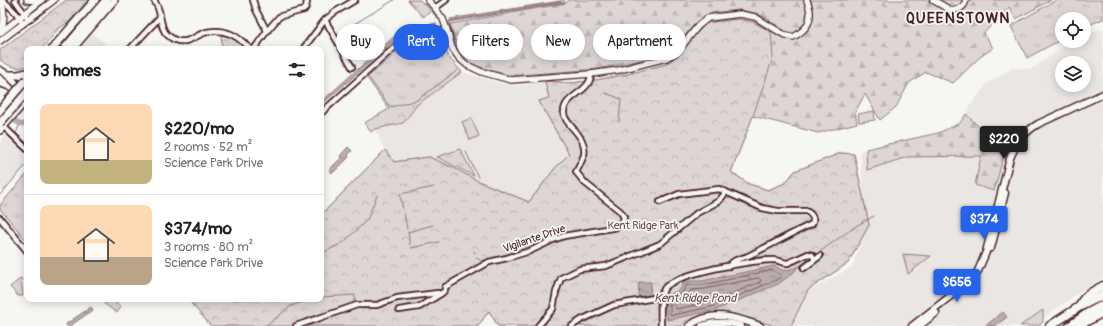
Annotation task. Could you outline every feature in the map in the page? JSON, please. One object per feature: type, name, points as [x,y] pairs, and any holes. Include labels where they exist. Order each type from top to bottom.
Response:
[{"type":"highway","points":[[1094,291],[1103,281]]},
{"type":"highway","points":[[1079,307],[1081,302],[1086,297],[1103,286]]},
{"type":"highway","points":[[1050,326],[1079,307],[1103,295]]},
{"type":"highway","points":[[1070,326],[1088,313],[1103,305]]},
{"type":"highway","points":[[1078,326],[1103,312]]},
{"type":"main road","points":[[54,46],[94,0]]},
{"type":"main road","points":[[67,46],[106,0]]},
{"type":"main road","points":[[75,46],[114,0]]},
{"type":"main road","points":[[0,70],[8,75],[24,92]]},
{"type":"main road","points":[[8,75],[24,74]]},
{"type":"main road","points":[[0,108],[24,81]]},
{"type":"main road","points":[[0,108],[24,81]]},
{"type":"main road","points":[[0,91],[11,96],[24,99]]},
{"type":"main road","points":[[919,326],[969,287],[976,279],[983,265],[1008,165],[1014,147],[1019,140],[1031,128],[1103,94]]},
{"type":"main road","points":[[0,96],[2,102],[0,108]]},
{"type":"main road","points":[[1,127],[24,96]]},
{"type":"main road","points":[[1059,115],[1103,98]]},
{"type":"main road","points":[[1,127],[24,102]]},
{"type":"main road","points":[[912,326],[966,284],[983,265]]},
{"type":"main road","points":[[689,326],[697,320],[709,316],[721,316],[742,320],[760,326]]},
{"type":"main road","points":[[702,326],[716,322],[729,322],[741,326]]},
{"type":"street","points":[[2,0],[8,4],[23,24]]},
{"type":"street","points":[[0,32],[5,16],[2,0]]},
{"type":"street","points":[[15,0],[28,20]]},
{"type":"street","points":[[27,0],[42,0]]},
{"type":"street","points":[[0,32],[42,0]]},
{"type":"street","points":[[0,41],[54,0]]},
{"type":"street","points":[[154,0],[165,33],[175,40],[188,41],[206,32],[223,32],[235,35],[247,46]]},
{"type":"street","points":[[253,0],[256,10],[267,31]]},
{"type":"street","points":[[256,46],[267,31],[281,16],[304,10],[307,5],[306,0]]},
{"type":"street","points":[[305,46],[325,20],[348,2],[355,0]]},
{"type":"street","points":[[428,0],[443,19],[445,24]]},
{"type":"street","points":[[435,8],[446,0]]},
{"type":"street","points":[[449,37],[452,48],[459,58],[467,65],[501,78],[511,80],[591,74],[619,70],[666,58],[678,51],[698,26],[708,18],[740,14],[755,17],[783,34],[793,37],[802,32],[808,25],[810,12],[807,0]]},
{"type":"street","points":[[933,0],[952,11],[962,7],[966,0]]},
{"type":"street","points":[[133,46],[160,17]]},
{"type":"street","points":[[325,20],[352,67]]},
{"type":"street","points":[[324,111],[393,49]]},
{"type":"street","name":"Vigilante Drive","points":[[440,293],[445,290],[445,287],[454,281],[489,262],[530,251],[564,236],[618,227],[622,223],[624,217],[620,211],[585,183],[576,172],[584,155],[584,147],[579,135],[564,116],[566,104],[586,86],[590,81],[591,74]]},
{"type":"street","points":[[1,127],[24,146]]},
{"type":"street","points":[[660,202],[679,194],[719,189],[762,208],[806,211],[811,214],[813,219],[812,224],[745,258],[733,261],[729,266]]},
{"type":"street","points":[[538,326],[553,309],[556,292],[561,278],[580,269],[606,266],[660,244],[697,213],[719,201],[726,192]]},
{"type":"street","points":[[0,218],[24,247]]},
{"type":"street","points":[[661,326],[662,296],[665,287],[669,284],[705,270],[775,260],[788,263],[808,254],[814,258]]},
{"type":"street","points":[[804,268],[814,258],[820,256]]},
{"type":"street","points":[[399,310],[419,307],[440,293]]},
{"type":"street","points":[[296,326],[356,305],[377,305],[398,298],[440,293]]},
{"type":"street","points":[[572,326],[581,320],[614,305],[660,297]]},
{"type":"shaded area","points":[[1103,29],[1103,277],[1035,324],[1031,319],[1020,326],[793,326],[809,291],[852,267],[866,229],[860,151],[948,132],[961,124],[970,106],[988,83],[1012,68],[1031,69],[1063,48],[1091,48],[1091,32]]},
{"type":"shaded area","points":[[92,33],[108,46],[81,46]]},
{"type":"shaded area","points":[[462,72],[499,83],[517,86],[545,81],[549,98],[540,101],[570,154],[556,167],[529,202],[478,181],[429,157],[394,162],[384,149],[375,129],[403,123],[418,104]]},
{"type":"shaded area","points":[[5,136],[24,151],[24,167],[3,190],[0,186],[0,142]]},
{"type":"green space","points":[[66,0],[88,0],[69,22],[58,29],[44,46],[24,46],[24,67],[13,67],[0,60],[0,50]]},
{"type":"green space","points":[[408,0],[420,0],[431,11],[423,17]]},
{"type":"green space","name":"Kent Ridge Park","points":[[569,0],[1051,0],[1016,19],[1009,7],[984,33],[993,48],[980,57],[953,83],[926,72],[909,83],[896,107],[880,120],[865,94],[855,112],[857,123],[818,133],[753,116],[731,172],[749,184],[768,190],[785,183],[795,171],[841,153],[854,154],[869,225],[848,263],[808,290],[791,326],[773,326],[738,316],[710,313],[686,321],[681,326],[498,326],[489,311],[478,326],[211,326],[191,303],[324,302],[324,212],[385,150],[394,162],[429,157],[478,181],[529,202],[556,167],[569,154],[539,101],[549,98],[545,81],[571,83],[596,80],[628,74],[666,64],[671,60],[686,60],[686,46],[707,23],[738,19],[753,22],[771,31],[769,19],[755,13],[739,10],[710,13],[697,21],[686,34],[686,24],[593,24],[593,60],[641,60],[597,69],[507,75],[476,66],[466,60],[523,60],[523,24],[457,24],[457,45],[450,24],[566,3]]},
{"type":"green space","points":[[1056,0],[1103,0],[1103,19],[1091,24],[1091,12],[1055,12],[1055,43],[1027,58],[1011,26]]},
{"type":"green space","points":[[565,3],[449,22],[450,21]]},
{"type":"green space","name":"Kent Ridge Park","points":[[738,19],[753,22],[771,32],[773,58],[753,116],[731,172],[749,184],[768,190],[785,183],[795,171],[841,153],[854,154],[869,225],[848,263],[808,290],[791,326],[773,326],[738,316],[710,313],[686,321],[681,326],[498,326],[489,311],[478,326],[211,326],[191,303],[324,302],[324,212],[385,150],[394,162],[429,157],[478,181],[529,202],[556,167],[569,154],[539,101],[549,98],[545,81],[571,83],[596,80],[628,74],[666,64],[671,60],[686,60],[686,46],[707,23]]},
{"type":"green space","points":[[221,35],[236,39],[245,46],[234,46],[222,46]]},
{"type":"green space","points":[[393,56],[393,60],[449,60],[449,58],[462,72],[418,104],[403,123],[375,129],[371,132],[364,123],[389,109],[367,78]]},
{"type":"green space","points":[[874,111],[875,120],[859,122],[858,114]]},
{"type":"green space","points":[[966,114],[988,136],[984,144],[1004,154],[994,191],[975,185],[981,156],[907,157],[867,170],[866,149],[938,133],[960,123]]},
{"type":"green space","points":[[471,118],[479,136],[470,140],[462,122]]},
{"type":"green space","points":[[460,149],[474,176],[437,157]]},
{"type":"green space","points":[[24,177],[24,237],[0,209],[0,205]]},
{"type":"green space","points":[[903,254],[931,256],[908,274]]},
{"type":"green space","points":[[21,278],[23,296],[18,296],[10,287]]},
{"type":"green space","points":[[102,302],[114,302],[121,307],[117,313]]},
{"type":"green space","points":[[1043,310],[1043,322],[1038,326],[1020,326]]},
{"type":"water","points":[[561,2],[451,21],[450,19]]},
{"type":"water","points":[[393,38],[393,42],[385,49],[385,45]]},
{"type":"water","points":[[368,60],[372,60],[324,102],[324,99]]},
{"type":"water","points":[[348,147],[352,151],[348,155],[349,157],[332,173],[329,170],[341,158],[340,156]]},
{"type":"water","name":"Kent Ridge Pond","points":[[774,266],[784,271],[798,267],[793,273],[778,284],[716,310],[667,320],[665,296],[680,290],[684,281],[702,281]]},
{"type":"water","points":[[639,282],[651,282],[650,295],[638,297]]},
{"type":"water","points":[[91,307],[93,310],[70,326],[67,326],[66,324]]},
{"type":"water","points":[[1003,312],[1007,317],[995,326],[985,326]]},
{"type":"waterway","points":[[354,24],[394,0]]},
{"type":"waterway","points":[[560,1],[565,0]]},
{"type":"waterway","points":[[432,12],[439,20]]},
{"type":"waterway","points":[[451,21],[449,21],[452,33]]},
{"type":"waterway","points":[[157,25],[167,39],[176,43]]},
{"type":"waterway","points":[[452,33],[457,48]]},
{"type":"waterway","points":[[391,107],[417,100],[458,70]]},
{"type":"waterway","points":[[369,78],[390,107]]},
{"type":"waterway","points":[[606,93],[621,99],[619,122]]},
{"type":"waterway","points":[[324,107],[339,94]]},
{"type":"waterway","points":[[11,119],[20,124],[24,124]]},
{"type":"waterway","points":[[20,124],[16,133],[24,140]]},
{"type":"waterway","points":[[466,152],[478,177]]},
{"type":"waterway","points":[[0,195],[24,167]]},
{"type":"waterway","points":[[403,210],[400,194],[434,187]]},
{"type":"waterway","points":[[324,252],[344,242],[367,220],[377,195]]},
{"type":"waterway","points":[[404,213],[407,229]]},
{"type":"waterway","points":[[815,255],[856,226],[874,216]]},
{"type":"waterway","points":[[408,232],[433,225]]},
{"type":"waterway","points":[[408,232],[410,245]]},
{"type":"waterway","points":[[411,248],[439,242]]},
{"type":"waterway","points":[[476,257],[481,261],[539,243]]},
{"type":"waterway","points":[[798,267],[812,257]]},
{"type":"waterway","points":[[324,297],[355,295],[355,303]]},
{"type":"waterway","points":[[193,306],[200,302]]},
{"type":"waterway","points":[[263,326],[270,323],[291,306],[302,302]]},
{"type":"district","name":"QUEENSTOWN","points":[[958,18]]}]
